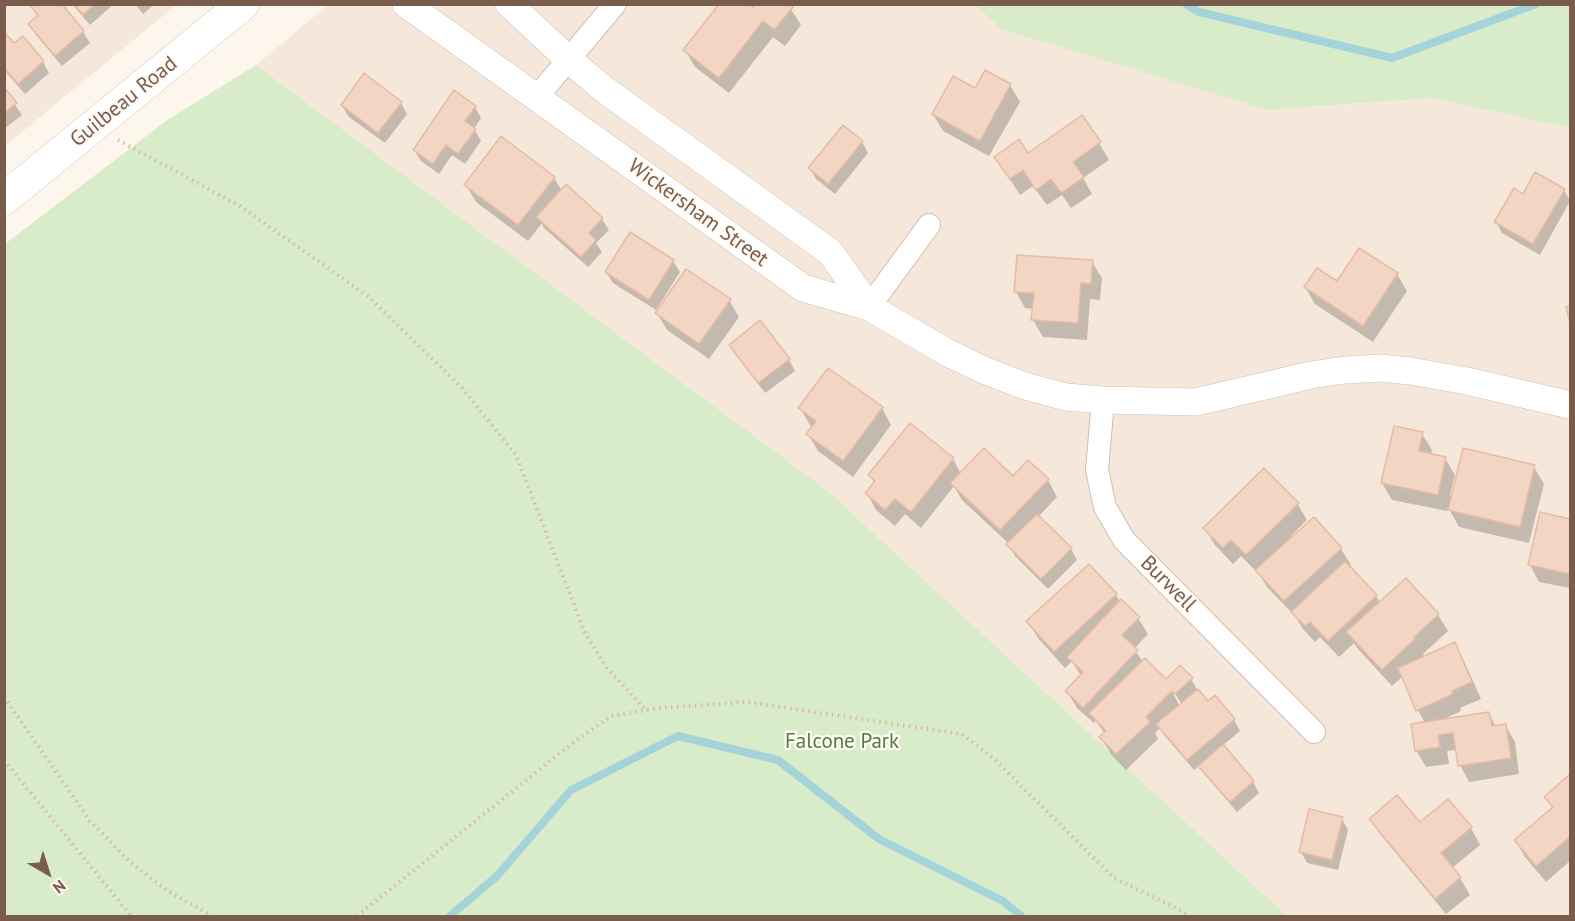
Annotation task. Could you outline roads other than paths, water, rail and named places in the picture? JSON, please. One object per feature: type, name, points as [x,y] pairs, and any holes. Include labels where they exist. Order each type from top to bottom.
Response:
[{"type":"main road","name":"Guilbeau Road","points":[[4,199],[243,4]]},
{"type":"street","name":"Wickersham Street","points":[[406,4],[803,288],[869,307],[948,353],[1025,386],[1066,397],[1196,402],[1311,375],[1380,368],[1467,381],[1570,405]]},
{"type":"street","name":"Wickersham Street","points":[[509,4],[605,90],[830,252],[869,307]]},
{"type":"street","points":[[537,97],[615,4]]},
{"type":"street","points":[[869,307],[928,225]]},
{"type":"street","name":"Burwell","points":[[1103,400],[1097,470],[1105,507],[1124,540],[1314,732]]},
{"type":"waterway","points":[[1186,4],[1199,12],[1392,58],[1536,4]]},
{"type":"waterway","points":[[450,916],[497,876],[571,790],[678,736],[778,760],[879,839],[1003,901],[1021,916]]},
{"type":"park label","name":"Falcone Park","points":[[842,742]]}]
